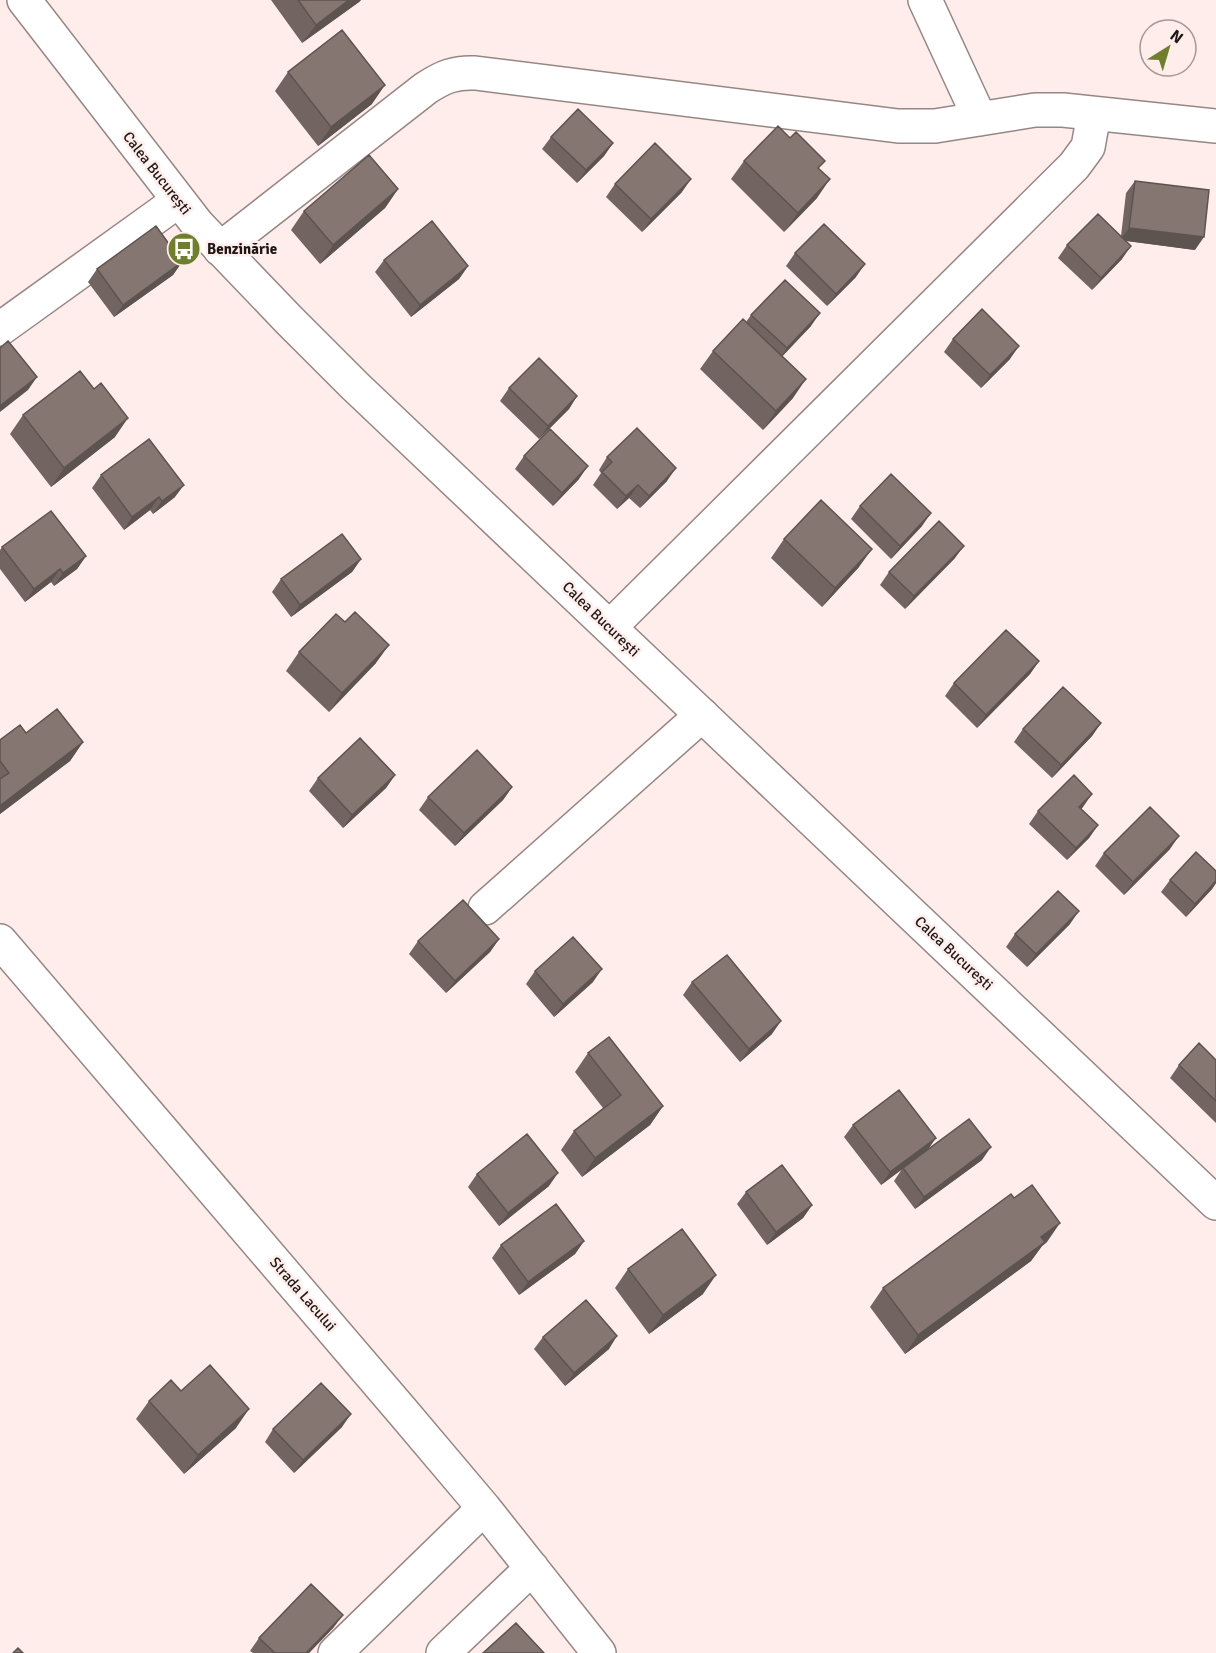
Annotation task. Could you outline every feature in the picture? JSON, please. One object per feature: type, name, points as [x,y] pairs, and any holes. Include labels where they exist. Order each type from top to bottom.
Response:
[{"type":"street","name":"Calea București","points":[[24,0],[178,201],[220,249],[355,386],[1216,1203]]},
{"type":"street","points":[[925,0],[980,119]]},
{"type":"street","points":[[220,249],[426,88],[442,77],[459,72],[898,126],[935,126],[1035,110],[1063,110],[1216,126]]},
{"type":"street","points":[[610,627],[1074,166],[1088,147],[1094,114]]},
{"type":"street","points":[[0,329],[178,201]]},
{"type":"street","points":[[485,908],[702,715]]},
{"type":"street","name":"Strada Lacului","points":[[0,941],[484,1508],[599,1653]]},
{"type":"street","points":[[335,1653],[484,1508]]},
{"type":"street","points":[[442,1653],[532,1568]]},
{"type":"building","points":[[298,0],[349,0],[316,25]]},
{"type":"building","points":[[342,30],[385,85],[331,127],[288,72]]},
{"type":"building","points":[[578,109],[613,143],[586,170],[551,137]]},
{"type":"building","points":[[778,126],[790,138],[796,132],[825,161],[818,168],[830,179],[798,213],[744,161]]},
{"type":"building","points":[[655,143],[691,179],[651,219],[615,184]]},
{"type":"building","points":[[369,155],[398,189],[333,245],[304,211]]},
{"type":"building","points":[[1135,181],[1209,190],[1204,237],[1129,228]]},
{"type":"building","points":[[1098,214],[1131,246],[1101,278],[1067,245]]},
{"type":"building","points":[[432,221],[468,266],[420,305],[384,260]]},
{"type":"building","points":[[824,224],[865,264],[836,294],[795,253]]},
{"type":"building","points":[[156,226],[182,262],[123,305],[97,269]]},
{"type":"building","points":[[785,280],[820,313],[787,348],[751,315]]},
{"type":"building","points":[[982,309],[1019,346],[990,375],[953,339]]},
{"type":"building","points":[[743,319],[806,379],[776,411],[713,351]]},
{"type":"building","points":[[8,341],[37,377],[0,406],[0,348]]},
{"type":"building","points":[[539,358],[577,396],[548,426],[509,388]]},
{"type":"building","points":[[80,371],[94,389],[101,383],[128,418],[64,468],[23,415]]},
{"type":"building","points":[[637,428],[676,468],[649,496],[638,485],[626,496],[602,472],[612,462],[607,457]]},
{"type":"building","points":[[550,429],[588,466],[562,493],[524,456]]},
{"type":"building","points":[[149,439],[184,485],[162,501],[159,497],[132,517],[101,475]]},
{"type":"building","points":[[891,474],[931,513],[900,546],[860,506]]},
{"type":"building","points":[[821,500],[872,549],[835,588],[784,539]]},
{"type":"building","points":[[51,511],[86,556],[63,573],[60,569],[34,589],[2,547]]},
{"type":"building","points":[[939,521],[964,546],[914,596],[889,572]]},
{"type":"building","points":[[342,534],[361,559],[300,605],[281,579]]},
{"type":"building","points":[[355,612],[389,645],[342,693],[299,652],[336,614],[345,622]]},
{"type":"building","points":[[1006,630],[1039,661],[986,715],[954,683]]},
{"type":"building","points":[[1063,687],[1101,723],[1061,765],[1023,729]]},
{"type":"building","points":[[57,709],[83,742],[0,806],[0,779],[9,773],[0,761],[0,740],[20,725],[26,733]]},
{"type":"building","points":[[360,738],[395,775],[352,815],[318,778]]},
{"type":"building","points":[[477,750],[512,787],[464,833],[428,797]]},
{"type":"building","points":[[1074,775],[1092,794],[1079,807],[1098,825],[1076,848],[1038,811]]},
{"type":"building","points":[[1150,807],[1179,836],[1133,882],[1104,853]]},
{"type":"building","points":[[1196,852],[1216,871],[1216,881],[1195,904],[1170,880]]},
{"type":"building","points":[[1058,891],[1079,911],[1036,954],[1015,934]]},
{"type":"building","points":[[463,900],[499,939],[455,981],[418,941]]},
{"type":"building","points":[[573,937],[602,969],[563,1004],[535,971]]},
{"type":"building","points":[[727,955],[781,1021],[749,1049],[692,982]]},
{"type":"building","points":[[609,1037],[663,1106],[595,1158],[574,1131],[621,1095],[588,1053]]},
{"type":"building","points":[[1199,1043],[1216,1060],[1216,1101],[1179,1065]]},
{"type":"building","points":[[899,1090],[936,1138],[890,1172],[853,1125]]},
{"type":"building","points":[[969,1119],[991,1147],[924,1197],[903,1168]]},
{"type":"building","points":[[527,1134],[558,1173],[508,1213],[477,1174]]},
{"type":"building","points":[[782,1165],[812,1205],[776,1232],[746,1192]]},
{"type":"building","points":[[1032,1185],[1060,1223],[1041,1237],[1045,1242],[918,1335],[883,1288],[1011,1194],[1014,1198]]},
{"type":"building","points":[[556,1204],[584,1241],[528,1282],[501,1245]]},
{"type":"building","points":[[682,1229],[716,1275],[663,1315],[628,1269]]},
{"type":"building","points":[[586,1300],[617,1336],[574,1373],[543,1337]]},
{"type":"building","points":[[210,1365],[249,1409],[198,1455],[149,1401],[171,1380],[181,1391]]},
{"type":"building","points":[[321,1383],[351,1414],[303,1460],[273,1429]]},
{"type":"building","points":[[311,1584],[343,1615],[306,1653],[275,1653],[259,1638]]},
{"type":"building","points":[[516,1623],[544,1653],[483,1653]]},
{"type":"building","points":[[18,1648],[23,1653],[13,1653]]},
{"type":"place","name":"Benzinărie","points":[[184,249]]}]
